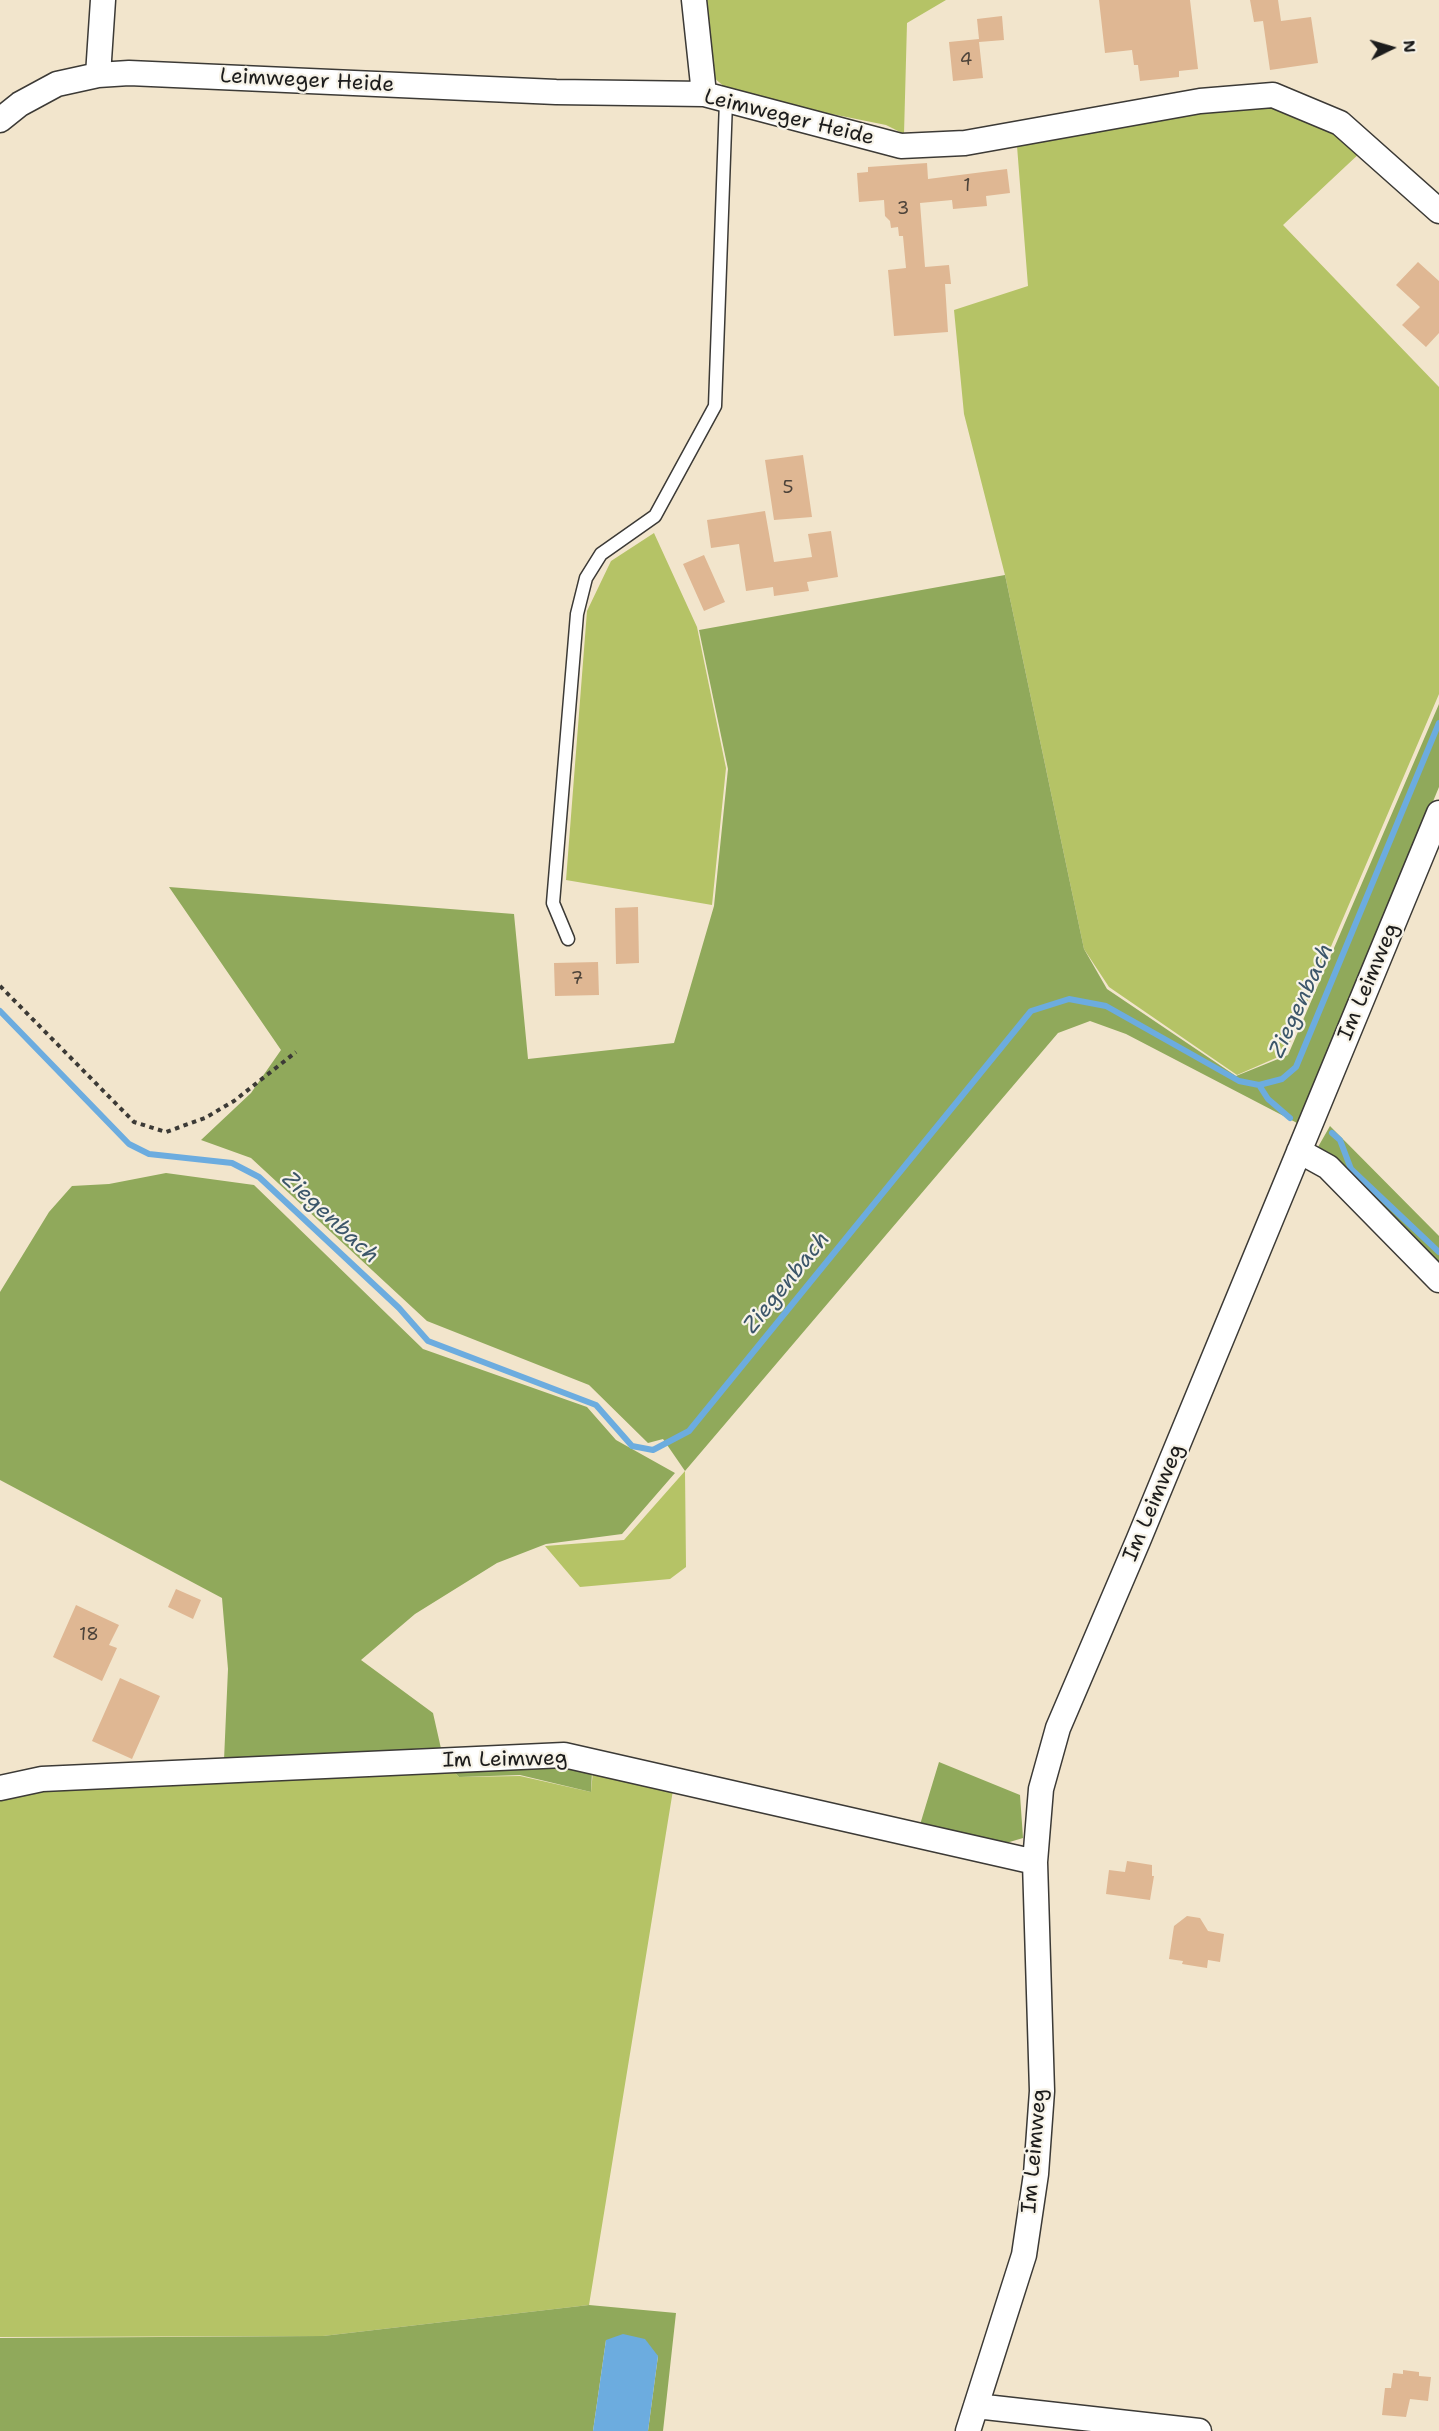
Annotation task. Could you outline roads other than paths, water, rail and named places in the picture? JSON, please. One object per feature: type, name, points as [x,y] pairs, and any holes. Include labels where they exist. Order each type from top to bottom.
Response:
[{"type":"street","points":[[98,75],[103,0]]},
{"type":"street","points":[[694,0],[715,98]]},
{"type":"street","name":"Leimweger Heide","points":[[0,120],[20,104],[57,84],[98,75],[129,73],[715,98],[900,146],[965,143],[1200,101],[1273,95],[1340,123],[1439,211]]},
{"type":"street","name":"Im Leimweg","points":[[968,2431],[1024,2255],[1036,2174],[1042,2091],[1035,1862],[1041,1789],[1058,1728],[1138,1541],[1439,813]]},
{"type":"street","points":[[1299,1151],[1328,1167],[1439,1280]]},
{"type":"street","name":"Im Leimweg","points":[[0,1788],[42,1779],[564,1755],[1035,1862]]},
{"type":"street","points":[[976,2406],[1199,2431]]},
{"type":"lane","points":[[568,939],[553,903],[577,614],[586,578],[601,554],[655,516],[716,406],[715,98]]},
{"type":"water","points":[[623,2334],[645,2339],[658,2356],[648,2431],[593,2431],[606,2340]]},
{"type":"waterway","name":"Ziegenbach","points":[[0,1011],[129,1144],[149,1154],[232,1163],[259,1177],[399,1308],[428,1341],[596,1405],[632,1446],[653,1450],[689,1431],[1031,1011],[1069,999],[1106,1006],[1239,1081],[1259,1085],[1282,1079],[1296,1067],[1439,723]]},
{"type":"waterway","points":[[1259,1085],[1268,1099],[1290,1118]]},
{"type":"waterway","points":[[1332,1133],[1340,1140],[1351,1169],[1439,1252]]}]
